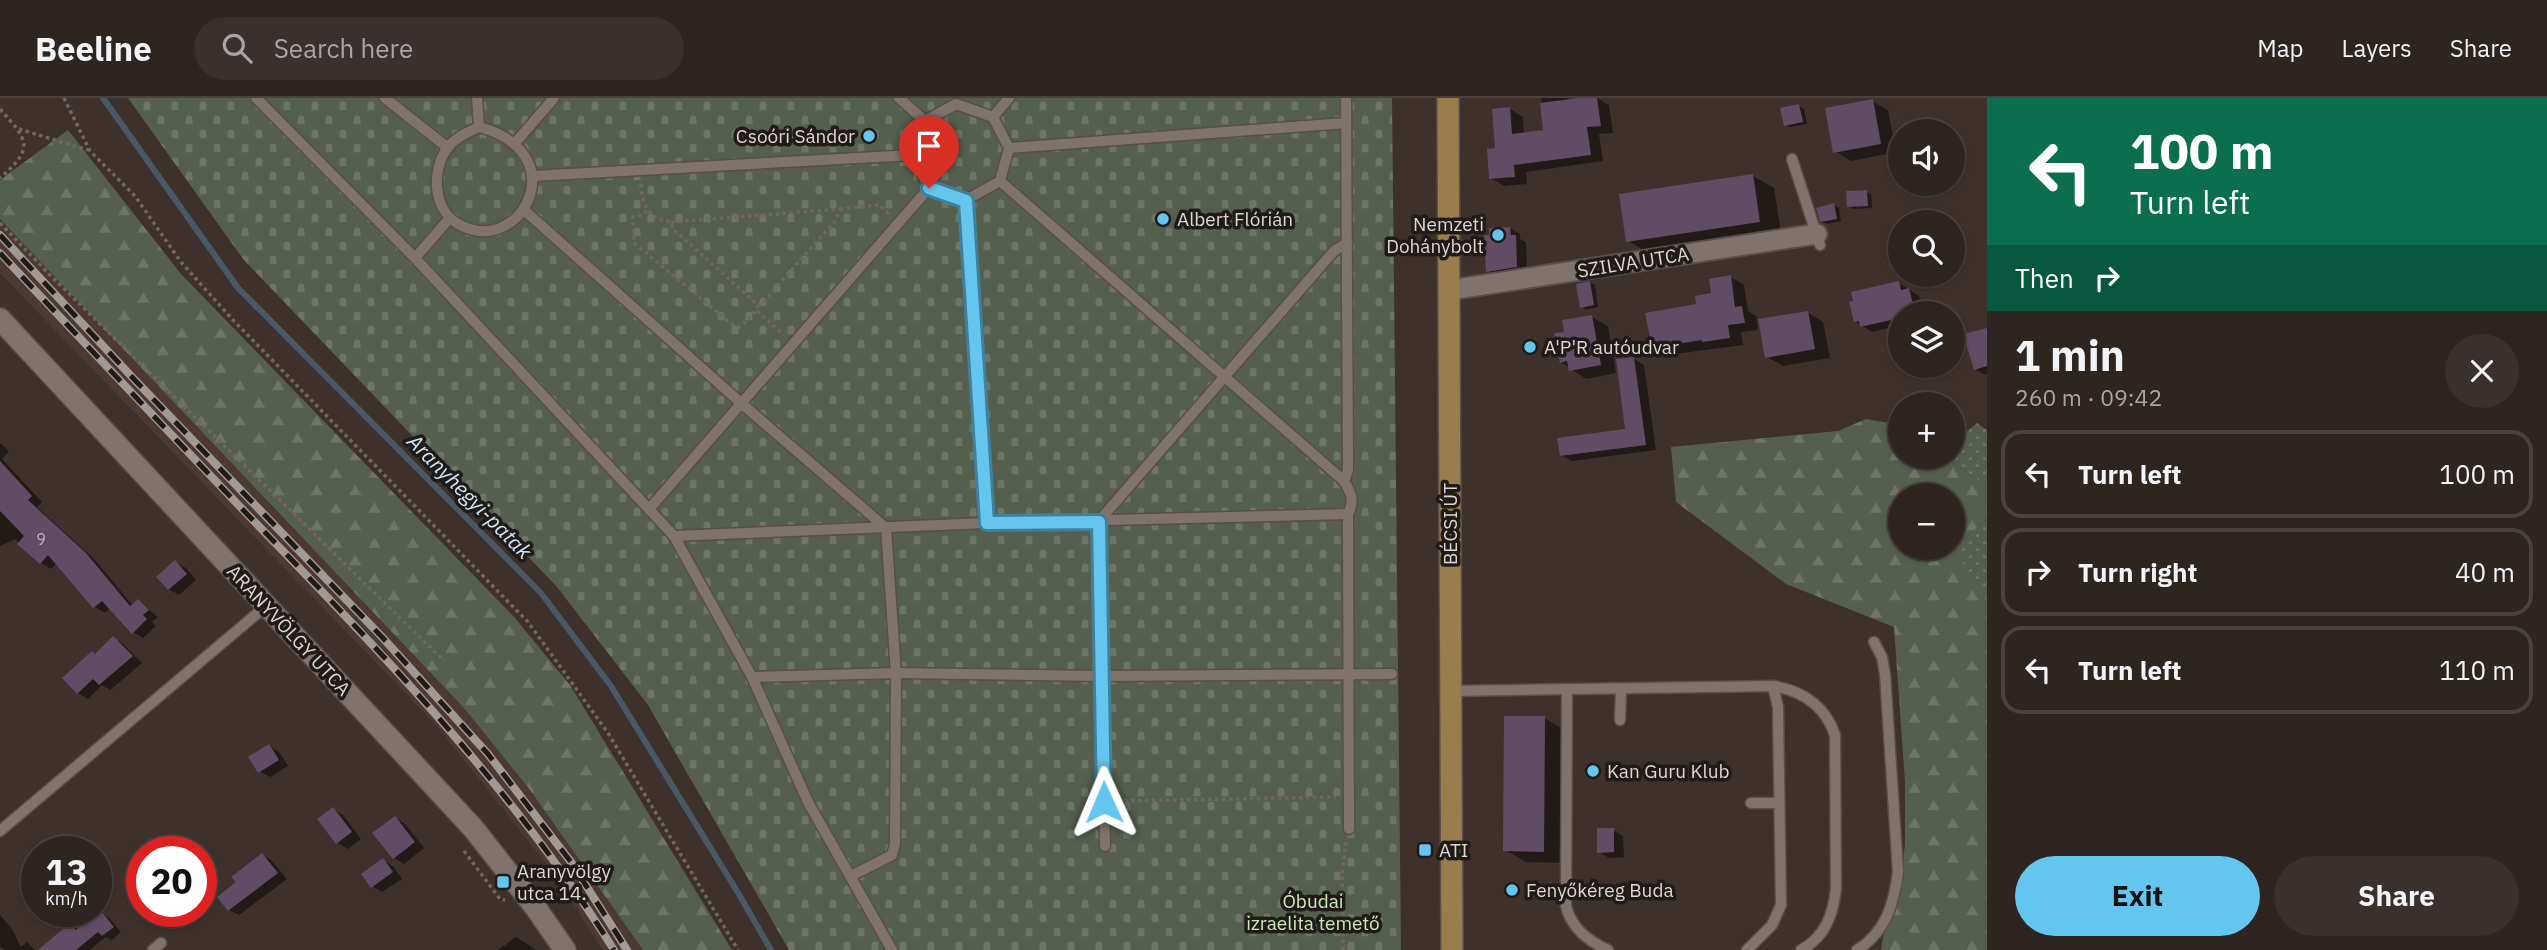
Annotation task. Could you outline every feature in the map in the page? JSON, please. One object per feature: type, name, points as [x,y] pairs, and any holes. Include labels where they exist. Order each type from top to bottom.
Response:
[{"type":"main road","name":"BÉCSI ÚT","points":[[1448,98],[1452,950]]},
{"type":"street","name":"SZILVA UTCA","points":[[1450,290],[1819,239]]},
{"type":"street","name":"ARANYVÖLGY UTCA","points":[[0,320],[473,828],[522,888],[565,950]]},
{"type":"lane","points":[[256,98],[415,258],[674,536],[752,677],[808,802],[892,950]]},
{"type":"lane","points":[[385,98],[448,148]]},
{"type":"lane","points":[[477,98],[479,127]]},
{"type":"lane","points":[[515,143],[554,98]]},
{"type":"lane","points":[[899,98],[925,121]]},
{"type":"lane","points":[[993,117],[1009,98]]},
{"type":"lane","points":[[1344,481],[1348,470],[1346,98]]},
{"type":"lane","points":[[956,101],[993,117],[1009,148],[1000,181],[966,201],[929,188],[913,155],[925,121],[956,101]]},
{"type":"lane","points":[[1009,148],[1346,123]]},
{"type":"lane","points":[[479,127],[499,132],[515,143],[527,160],[533,176],[532,194],[524,210],[507,225],[484,231],[464,228],[449,219],[439,202],[437,184],[440,164],[448,148],[461,135],[479,127]]},
{"type":"lane","points":[[533,176],[913,155]]},
{"type":"lane","points":[[1792,159],[1819,239]]},
{"type":"lane","points":[[1000,181],[1344,481],[1352,494],[1352,507],[1348,514],[1349,829]]},
{"type":"lane","points":[[650,508],[929,188]]},
{"type":"lane","points":[[966,201],[987,523]]},
{"type":"lane","points":[[524,210],[886,528],[896,673],[895,844],[892,855],[850,876]]},
{"type":"lane","points":[[415,258],[449,219]]},
{"type":"lane","points":[[1105,846],[1099,522],[1334,251],[1347,243]]},
{"type":"lane","points":[[674,536],[987,523],[1348,514]]},
{"type":"lane","points":[[0,831],[267,606]]},
{"type":"lane","points":[[1857,950],[1881,929],[1895,895],[1898,872],[1885,674],[1882,657],[1874,642]]},
{"type":"lane","points":[[752,677],[896,673],[1102,676],[1392,674]]},
{"type":"lane","points":[[1451,691],[1773,686],[1789,689],[1812,701],[1830,722],[1835,735],[1836,889],[1827,925],[1812,943],[1801,950]]},
{"type":"lane","points":[[1747,950],[1763,937],[1781,905],[1777,706],[1773,686]]},
{"type":"lane","points":[[1620,720],[1621,690]]},
{"type":"lane","points":[[1567,691],[1568,914],[1579,931],[1598,946],[1608,950]]},
{"type":"lane","points":[[1751,803],[1779,803]]},
{"type":"lane","points":[[1567,809],[1580,808]]},
{"type":"lane","points":[[153,950],[161,943]]},
{"type":"path","points":[[64,98],[90,151],[135,196],[181,262],[232,319],[528,622],[607,733],[738,950]]},
{"type":"path","points":[[0,108],[19,129],[25,147],[22,155],[0,178]]},
{"type":"path","points":[[19,129],[90,151]]},
{"type":"path","points":[[640,170],[642,200],[647,211],[661,221],[880,205]]},
{"type":"path","points":[[647,211],[643,215],[633,217],[634,243],[733,325],[740,327],[835,221],[840,209]]},
{"type":"path","points":[[671,222],[673,229],[794,343]]},
{"type":"path","points":[[0,223],[444,661]]},
{"type":"path","points":[[1104,802],[1348,797]]},
{"type":"path","points":[[1343,950],[1342,854],[1349,829]]},
{"type":"shaded area","points":[[0,219],[464,708],[530,790],[643,950],[602,950],[559,880],[436,725],[0,273]]},
{"type":"green space","name":"Óbudai izraelita temető","points":[[128,98],[1392,98],[1401,950],[789,950],[648,705],[557,587],[243,259]]},
{"type":"green space","points":[[68,130],[181,274],[515,618],[570,685],[732,950],[643,950],[530,790],[464,708],[0,219],[0,180]]},
{"type":"green space","points":[[1866,419],[1888,423],[1888,469],[1962,469],[1987,486],[1987,519],[1965,538],[1965,483],[1888,483],[1888,560],[1961,560],[1987,602],[1987,950],[1881,950],[1898,895],[1905,845],[1905,782],[1894,627],[1786,584],[1676,502],[1671,447],[1838,431]]},
{"type":"green space","points":[[1977,423],[1987,430],[1987,486],[1962,469],[1965,469],[1965,433]]},
{"type":"green space","points":[[1987,519],[1987,605],[1961,560],[1965,560],[1965,538]]},
{"type":"building","points":[[1597,98],[1601,126],[1587,127],[1591,155],[1514,165],[1515,177],[1489,179],[1487,149],[1495,148],[1492,109],[1510,107],[1512,134],[1543,130],[1540,103]]},
{"type":"building","points":[[1873,99],[1881,144],[1833,153],[1825,108]]},
{"type":"building","points":[[1799,104],[1803,122],[1784,126],[1780,108]]},
{"type":"building","points":[[1753,174],[1760,222],[1626,242],[1619,194]]},
{"type":"building","points":[[1867,190],[1868,206],[1847,207],[1846,191]]},
{"type":"building","points":[[1834,203],[1837,219],[1820,222],[1816,208]]},
{"type":"building","points":[[1510,227],[1511,235],[1516,235],[1517,267],[1486,272],[1484,235],[1489,235],[1489,228]]},
{"type":"building","points":[[1731,275],[1735,307],[1742,306],[1745,323],[1728,325],[1730,338],[1652,348],[1645,313],[1696,304],[1695,296],[1711,293],[1709,279]]},
{"type":"building","points":[[1590,281],[1594,305],[1580,308],[1576,284]]},
{"type":"building","points":[[1888,284],[1888,287],[1900,287],[1901,290],[1909,288],[1912,301],[1888,301],[1888,321],[1860,327],[1859,321],[1854,322],[1849,302],[1853,301],[1851,292]]},
{"type":"building","points":[[1808,311],[1815,349],[1765,358],[1758,319]]},
{"type":"building","points":[[1592,315],[1601,365],[1569,371],[1567,361],[1560,363],[1554,333],[1564,332],[1562,320]]},
{"type":"building","points":[[1987,328],[1987,366],[1974,370],[1965,334]]},
{"type":"building","points":[[1634,357],[1646,445],[1560,456],[1557,438],[1625,429],[1616,359]]},
{"type":"building","points":[[0,461],[32,496],[28,500],[86,553],[130,606],[138,599],[149,610],[143,615],[147,619],[132,634],[102,601],[93,608],[48,555],[40,564],[17,544],[24,536],[0,511]]},
{"type":"building","points":[[175,560],[187,574],[168,590],[156,577]]},
{"type":"building","points":[[113,636],[133,656],[99,685],[93,679],[77,694],[62,678],[92,651],[95,654]]},
{"type":"building","points":[[1504,716],[1545,716],[1544,852],[1503,851]]},
{"type":"building","points":[[269,744],[279,760],[258,773],[248,757]]},
{"type":"building","points":[[333,807],[352,832],[336,844],[317,819]]},
{"type":"building","points":[[395,816],[415,842],[393,859],[372,833]]},
{"type":"building","points":[[1597,828],[1614,828],[1614,852],[1597,853]]},
{"type":"building","points":[[262,853],[278,873],[228,911],[217,897],[236,882],[231,877]]},
{"type":"building","points":[[383,858],[393,872],[371,888],[361,874]]},
{"type":"building","points":[[112,925],[114,927],[102,936],[98,932],[76,950],[38,950],[65,927],[73,927],[76,930],[80,927],[112,927]]},
{"type":"waterway","name":"Aranyhegyi-patak","points":[[103,98],[238,288],[541,593],[611,686],[771,950]]},
{"type":"railway","points":[[0,235],[132,377],[382,637],[488,754],[571,862],[627,950]]},
{"type":"railway","points":[[0,253],[346,617],[442,722],[533,833],[614,950]]},
{"type":"place","name":"Csoóri Sándor","points":[[869,136]]},
{"type":"place","name":"Albert Flórián","points":[[1163,219]]},
{"type":"place","name":"Nemzeti Dohánybolt","points":[[1498,235]]},
{"type":"place","name":"A'P'R autóudvar","points":[[1530,347]]},
{"type":"place","name":"Kan Guru Klub","points":[[1593,771]]},
{"type":"place","name":"ATI","points":[[1425,850]]},
{"type":"place","name":"Aranyvölgy utca 14.","points":[[503,882]]},
{"type":"place","name":"Fenyőkéreg Buda","points":[[1512,890]]},
{"type":"route","points":[[929,188],[966,201],[987,523],[1099,522],[1104,802]]}]
